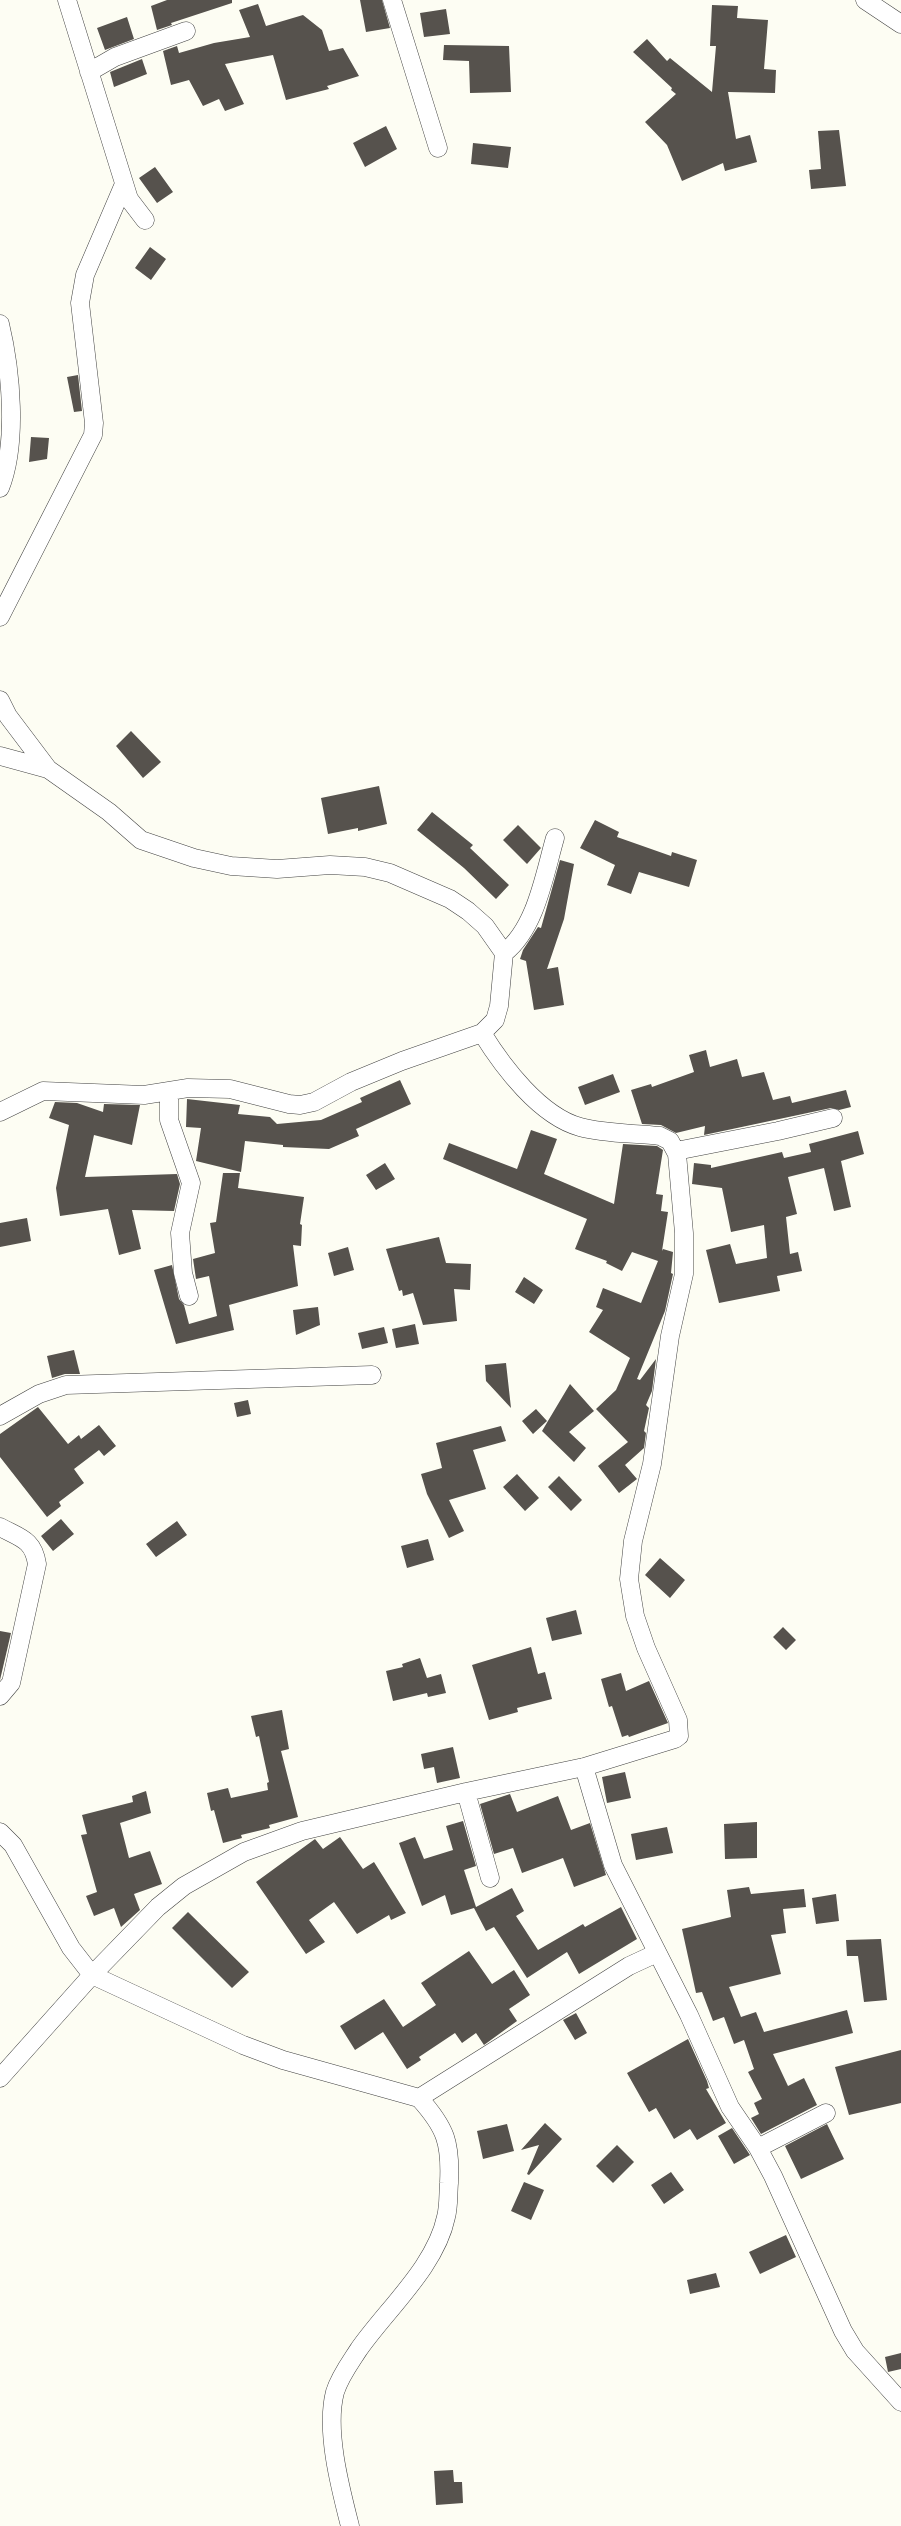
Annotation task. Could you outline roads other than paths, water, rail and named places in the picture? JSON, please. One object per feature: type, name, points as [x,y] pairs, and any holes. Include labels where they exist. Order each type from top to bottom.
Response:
[{"type":"street","points":[[66,0],[129,199],[145,220]]},
{"type":"street","points":[[392,0],[438,148]]},
{"type":"street","points":[[865,0],[901,24]]},
{"type":"street","points":[[89,72],[115,56],[186,31]]},
{"type":"street","points":[[0,617],[93,435],[94,423],[80,303],[85,275],[124,184]]},
{"type":"street","points":[[0,324],[6,351],[11,440],[0,488]]},
{"type":"street","points":[[0,700],[8,716],[48,769],[109,812],[141,840],[194,858],[231,866],[277,868],[330,865],[365,866],[390,873],[450,899],[468,911],[484,926],[504,953],[499,1006],[494,1020],[482,1033],[402,1060],[351,1082],[314,1102],[300,1105],[230,1089],[188,1088],[144,1095],[43,1091],[0,1098]]},
{"type":"street","points":[[0,756],[48,769]]},
{"type":"street","points":[[504,953],[514,945],[530,917],[555,838]]},
{"type":"street","points":[[0,2078],[92,1975],[158,1907],[184,1886],[244,1852],[302,1832],[466,1792],[584,1767],[674,1740],[680,1733],[678,1720],[646,1648],[635,1616],[629,1579],[633,1541],[652,1464],[670,1336],[684,1274],[684,1233],[676,1150],[670,1141],[660,1136],[579,1127],[558,1116],[531,1095],[506,1070],[482,1033]]},
{"type":"street","points":[[0,1112],[43,1091]]},
{"type":"street","points":[[169,1091],[169,1120],[191,1183],[180,1233],[183,1273],[189,1296]]},
{"type":"street","points":[[676,1150],[778,1131],[833,1118]]},
{"type":"street","points":[[0,1416],[39,1394],[66,1385],[372,1375]]},
{"type":"street","points":[[0,1527],[29,1542],[34,1550],[37,1564],[11,1683],[0,1696]]},
{"type":"street","points":[[584,1767],[613,1865],[689,2015],[730,2107],[758,2148],[788,2209],[843,2331],[855,2351],[901,2402]]},
{"type":"street","points":[[466,1792],[490,1878]]},
{"type":"street","points":[[0,1832],[12,1845],[71,1948],[92,1975],[243,2045],[283,2060],[419,2098],[435,2114],[445,2137],[450,2160],[446,2218],[423,2267],[367,2338],[343,2373],[336,2390],[332,2408],[333,2435],[350,2526]]},
{"type":"street","points":[[419,2098],[628,1966],[657,1953]]},
{"type":"street","points":[[758,2148],[826,2113]]}]
